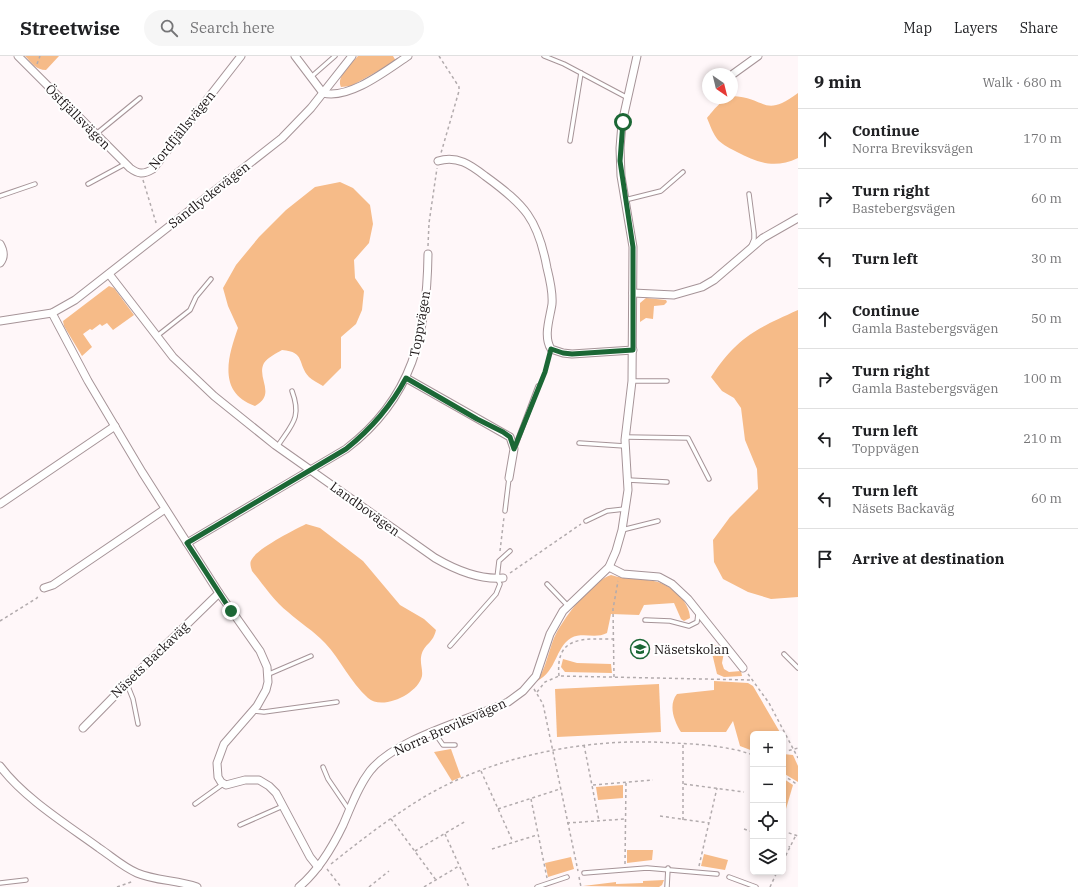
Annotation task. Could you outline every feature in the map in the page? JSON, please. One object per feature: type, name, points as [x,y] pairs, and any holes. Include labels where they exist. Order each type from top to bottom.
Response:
[{"type":"street","name":"Östfjällsvägen","points":[[18,56],[125,164],[137,173],[142,174]]},
{"type":"street","name":"Nordfjällsvägen","points":[[142,174],[153,169],[241,56]]},
{"type":"street","points":[[295,56],[323,93],[334,95],[344,93],[376,76],[408,56]]},
{"type":"street","name":"Sandlyckevägen","points":[[0,321],[52,312],[66,306],[109,274],[282,138],[303,118],[352,56]]},
{"type":"street","name":"Norra Breviksvägen","points":[[299,887],[318,866],[336,839],[364,780],[377,764],[395,750],[434,732],[508,702],[530,684],[540,667],[554,625],[568,606],[610,567],[613,561],[622,530],[626,509],[628,480],[624,446],[632,381],[633,350],[633,247],[621,176],[620,148],[628,98],[637,56]]},
{"type":"street","points":[[738,70],[758,56]]},
{"type":"street","points":[[438,161],[453,158],[475,169],[517,202],[535,224],[542,244],[551,287],[552,304],[548,333],[551,349],[572,354],[633,350]]},
{"type":"street","points":[[633,293],[674,295],[698,289],[713,280],[751,246],[798,218]]},
{"type":"street","points":[[0,244],[4,251],[3,260],[0,263]]},
{"type":"street","name":"Toppvägen","points":[[187,543],[346,449],[367,432],[391,403],[406,378],[420,336],[428,274],[428,254]]},
{"type":"street","name":"Landbovägen","points":[[109,274],[178,363],[201,385],[277,446],[439,561],[466,572],[500,578]]},
{"type":"street","points":[[52,312],[88,381],[165,509],[219,593],[265,659],[268,674],[266,690],[253,711],[230,736],[222,750],[216,770],[218,777],[223,784],[230,784],[245,780],[259,780],[269,786],[276,793],[310,857],[318,866]]},
{"type":"street","points":[[406,378],[506,434],[513,442],[514,449],[509,478]]},
{"type":"street","points":[[0,504],[115,426]]},
{"type":"street","points":[[44,588],[53,585],[165,509]]},
{"type":"street","points":[[610,567],[620,573],[628,575],[650,575],[665,579],[680,590],[743,668]]},
{"type":"street","name":"Näsets Backaväg","points":[[83,728],[219,593]]},
{"type":"street","points":[[0,766],[13,782],[58,818],[123,865],[147,876],[197,887]]},
{"type":"lane","points":[[311,78],[335,56]]},
{"type":"lane","points":[[544,56],[581,73],[628,98]]},
{"type":"lane","points":[[570,141],[581,73]]},
{"type":"lane","points":[[95,134],[140,98]]},
{"type":"lane","points":[[88,184],[125,164]]},
{"type":"lane","points":[[625,200],[661,191],[683,172]]},
{"type":"lane","points":[[0,196],[36,184]]},
{"type":"lane","points":[[749,194],[754,233],[751,246]]},
{"type":"lane","points":[[157,336],[190,310],[196,297],[211,279]]},
{"type":"lane","points":[[632,381],[667,381]]},
{"type":"lane","points":[[514,449],[538,386]]},
{"type":"lane","points":[[277,446],[296,416],[297,407],[292,391]]},
{"type":"lane","points":[[625,437],[688,438],[710,479]]},
{"type":"lane","points":[[579,443],[624,446]]},
{"type":"lane","points":[[505,510],[509,478]]},
{"type":"lane","points":[[628,480],[667,482]]},
{"type":"lane","points":[[586,521],[607,510],[626,509]]},
{"type":"lane","points":[[622,530],[658,521]]},
{"type":"lane","points":[[450,646],[496,594],[500,584],[499,561],[510,551]]},
{"type":"lane","points":[[547,584],[568,606]]},
{"type":"lane","points":[[645,620],[670,621],[689,626],[697,622],[699,617],[698,613]]},
{"type":"lane","points":[[784,654],[798,668]]},
{"type":"lane","points":[[268,674],[311,656]]},
{"type":"lane","points":[[127,684],[133,699],[138,724]]},
{"type":"lane","points":[[253,711],[264,712],[337,702]]},
{"type":"lane","points":[[434,732],[443,745],[455,746]]},
{"type":"lane","points":[[323,767],[328,779],[349,810]]},
{"type":"lane","points":[[195,804],[223,784]]},
{"type":"lane","points":[[240,825],[283,806]]},
{"type":"lane","points":[[667,887],[668,868]]},
{"type":"lane","points":[[584,873],[625,869],[668,868],[717,874]]},
{"type":"lane","points":[[537,887],[567,877]]},
{"type":"lane","points":[[729,877],[756,887]]},
{"type":"lane","points":[[0,883],[26,880]]},
{"type":"path","name":"Nordfjällsvägen","points":[[142,174],[144,187],[158,230]]},
{"type":"path","points":[[538,386],[545,372],[551,349]]},
{"type":"path","points":[[499,561],[505,510]]},
{"type":"path","points":[[500,578],[586,521]]},
{"type":"path","points":[[614,677],[613,600],[620,573]]},
{"type":"path","points":[[0,621],[37,598],[44,588]]},
{"type":"path","points":[[559,676],[558,666],[560,658],[572,642],[579,639],[613,639]]},
{"type":"path","points":[[743,668],[769,703],[798,758]]},
{"type":"path","points":[[536,692],[545,682],[559,676],[752,680]]},
{"type":"path","points":[[530,684],[543,704],[581,887]]},
{"type":"path","points":[[341,887],[326,867],[391,819],[425,797],[481,771],[552,750],[623,741],[683,743],[750,754]]},
{"type":"path","points":[[683,743],[683,820]]},
{"type":"path","points":[[584,745],[599,821]]},
{"type":"path","points":[[786,751],[798,748]]},
{"type":"path","points":[[481,771],[513,842]]},
{"type":"path","points":[[786,778],[798,784]]},
{"type":"path","points":[[592,785],[653,780]]},
{"type":"path","points":[[625,869],[626,782]]},
{"type":"path","points":[[683,784],[744,792]]},
{"type":"path","points":[[698,871],[717,788]]},
{"type":"path","points":[[498,809],[560,789]]},
{"type":"path","points":[[531,799],[548,884]]},
{"type":"path","points":[[660,816],[709,823]]},
{"type":"path","points":[[567,823],[626,818]]},
{"type":"path","points":[[391,819],[436,880]]},
{"type":"path","points":[[415,851],[466,821]]},
{"type":"path","points":[[744,829],[750,831]]},
{"type":"path","points":[[786,832],[797,836],[786,855]]},
{"type":"path","points":[[445,833],[468,887]]},
{"type":"path","points":[[492,849],[538,835]]},
{"type":"path","points":[[786,845],[790,847]]},
{"type":"path","points":[[424,887],[459,866]]},
{"type":"path","points":[[369,887],[389,871]]},
{"type":"path","points":[[770,887],[776,875]]},
{"type":"path","points":[[117,887],[147,876]]},
{"type":"shaded area","points":[[25,56],[59,56],[46,70],[43,70],[32,64]]},
{"type":"shaded area","points":[[358,56],[393,56],[396,61],[351,86],[341,87],[340,83],[342,74]]},
{"type":"shaded area","points":[[798,93],[798,158],[782,163],[774,164],[759,162],[732,150],[718,140],[707,118],[719,104],[738,104],[738,97],[771,106],[787,101]]},
{"type":"shaded area","points":[[340,182],[353,188],[370,205],[373,224],[369,243],[354,260],[355,278],[364,291],[362,310],[356,324],[341,337],[341,368],[323,386],[309,377],[303,368],[300,359],[295,353],[282,350],[270,357],[264,363],[262,374],[265,386],[265,396],[255,406],[243,400],[235,392],[230,383],[228,373],[229,362],[238,328],[228,306],[223,288],[236,265],[259,237],[286,210],[315,187]]},
{"type":"shaded area","points":[[109,286],[114,288],[134,315],[113,330],[107,323],[102,326],[100,324],[83,334],[92,347],[82,356],[64,326],[63,321]]},
{"type":"shaded area","points":[[646,298],[666,300],[667,302],[664,305],[654,306],[653,319],[646,318],[640,322],[640,303]]},
{"type":"shaded area","points":[[798,310],[798,597],[771,599],[748,592],[723,579],[714,562],[713,540],[730,517],[758,489],[757,469],[745,440],[741,408],[734,398],[722,391],[711,377],[720,363],[739,343],[748,336],[770,323]]},
{"type":"shaded area","points":[[306,524],[320,528],[363,561],[400,605],[424,619],[436,630],[433,638],[422,653],[422,676],[419,683],[414,689],[399,699],[382,703],[374,702],[368,698],[356,685],[325,643],[283,608],[273,598],[252,571],[250,565],[252,559],[261,550]]},
{"type":"shaded area","points":[[611,575],[621,578],[655,581],[663,584],[680,596],[684,601],[690,618],[684,621],[681,619],[674,603],[644,605],[639,615],[611,614],[607,633],[603,635],[575,636],[571,638],[566,642],[544,677],[537,681],[545,666],[554,638],[563,621],[586,593],[603,579]]},
{"type":"shaded area","points":[[715,645],[719,645],[724,652],[722,663],[724,669],[729,672],[741,671],[742,676],[724,677],[717,674],[711,649]]},
{"type":"shaded area","points":[[563,659],[577,663],[611,664],[612,673],[565,672],[561,667]]},
{"type":"shaded area","points":[[714,681],[748,683],[753,686],[779,731],[750,731],[750,750],[740,746],[733,721],[726,732],[681,732],[674,718],[672,708],[674,698],[677,694],[714,690]]},
{"type":"shaded area","points":[[659,684],[661,732],[557,737],[555,689]]},
{"type":"shaded area","points":[[451,749],[461,777],[452,781],[434,752]]},
{"type":"shaded area","points":[[786,754],[793,755],[798,766],[798,782],[786,775]]},
{"type":"shaded area","points":[[786,780],[793,785],[786,809]]},
{"type":"shaded area","points":[[623,785],[623,798],[598,800],[596,787]]},
{"type":"shaded area","points":[[627,850],[653,850],[652,860],[627,863]]},
{"type":"shaded area","points":[[704,854],[728,860],[725,870],[701,866]]},
{"type":"shaded area","points":[[571,857],[574,869],[548,877],[545,863]]},
{"type":"shaded area","points":[[664,880],[662,885],[659,887],[583,886],[616,882],[616,884],[643,883],[643,881]]},
{"type":"place","name":"Näsetskolan","points":[[640,649]]},
{"type":"route","points":[[231,611],[187,543],[346,449],[367,432],[382,416],[406,378],[477,419],[503,432],[510,437],[513,442],[514,449],[538,386],[545,372],[551,349],[572,354],[633,350],[633,247],[624,196],[620,161],[623,122]]}]
